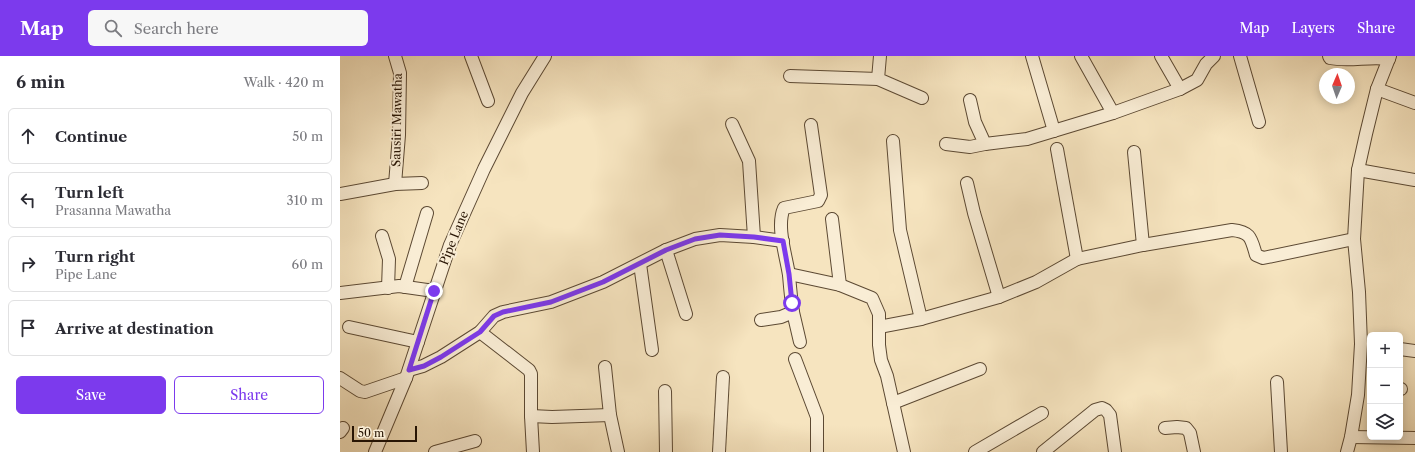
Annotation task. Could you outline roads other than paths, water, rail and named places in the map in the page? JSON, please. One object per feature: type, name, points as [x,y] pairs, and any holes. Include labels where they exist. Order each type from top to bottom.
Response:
[{"type":"street","name":"Sausiri Mawatha","points":[[395,56],[400,73],[400,90],[399,135],[395,184]]},
{"type":"street","points":[[470,56],[488,101]]},
{"type":"street","name":"Pipe Lane","points":[[375,452],[407,374],[450,245],[484,169],[522,93],[545,56]]},
{"type":"street","points":[[878,79],[880,56]]},
{"type":"street","points":[[1032,56],[1054,131]]},
{"type":"street","points":[[1081,56],[1113,113]]},
{"type":"street","points":[[1161,56],[1180,89]]},
{"type":"street","points":[[946,144],[970,147],[1027,139],[1113,113],[1180,89],[1197,80],[1206,64],[1214,56]]},
{"type":"street","points":[[1240,56],[1259,122]]},
{"type":"street","points":[[1330,56],[1330,58],[1338,60],[1378,56],[1390,58],[1377,89],[1358,170],[1354,239],[1366,345],[1364,385],[1347,452]]},
{"type":"street","points":[[790,76],[878,79],[922,98]]},
{"type":"street","points":[[1377,89],[1415,103]]},
{"type":"street","points":[[970,100],[975,122],[985,144]]},
{"type":"street","points":[[732,124],[748,161],[754,237]]},
{"type":"street","points":[[800,342],[793,312],[789,274],[783,241],[781,215],[784,208],[818,201],[821,195],[812,125]]},
{"type":"street","points":[[893,141],[900,230],[920,319]]},
{"type":"street","points":[[1057,149],[1077,259]]},
{"type":"street","points":[[1134,152],[1143,245]]},
{"type":"street","points":[[1358,170],[1415,180]]},
{"type":"street","points":[[967,183],[974,213],[999,297]]},
{"type":"street","points":[[340,194],[395,184],[422,184]]},
{"type":"street","points":[[405,287],[427,213]]},
{"type":"street","points":[[832,219],[840,285]]},
{"type":"street","points":[[879,327],[920,319],[999,297],[1036,282],[1077,259],[1143,245],[1232,230],[1243,232],[1251,238],[1256,255],[1263,258],[1354,239]]},
{"type":"street","points":[[340,378],[360,391],[365,392],[407,374],[441,357],[480,332],[494,316],[503,312],[551,302],[603,282],[666,250],[695,239],[720,235],[754,237],[783,241]]},
{"type":"street","points":[[382,236],[389,259],[388,288]]},
{"type":"street","points":[[666,250],[686,314]]},
{"type":"street","points":[[640,264],[652,350]]},
{"type":"street","points":[[789,274],[840,285],[872,298],[879,314],[879,345],[881,360],[887,376],[904,452]]},
{"type":"street","points":[[340,293],[399,286],[434,291]]},
{"type":"street","points":[[761,320],[781,317],[793,312]]},
{"type":"street","points":[[349,327],[418,342]]},
{"type":"street","points":[[480,332],[530,370],[532,374],[531,416],[533,452]]},
{"type":"street","points":[[1403,349],[1415,351]]},
{"type":"street","points":[[795,359],[817,417],[818,452]]},
{"type":"street","points":[[606,367],[610,415],[618,452]]},
{"type":"street","points":[[893,403],[980,369]]},
{"type":"street","points":[[719,452],[723,377]]},
{"type":"street","points":[[1277,382],[1281,452]]},
{"type":"street","points":[[665,391],[666,452]]},
{"type":"street","points":[[1043,452],[1094,410],[1102,408],[1110,415],[1115,452]]},
{"type":"street","points":[[975,452],[1042,413]]},
{"type":"street","points":[[531,416],[552,417],[610,415]]},
{"type":"street","points":[[1165,428],[1186,428],[1190,433],[1194,452]]},
{"type":"street","points":[[1351,437],[1415,438]]},
{"type":"street","points":[[436,452],[475,441]]}]
